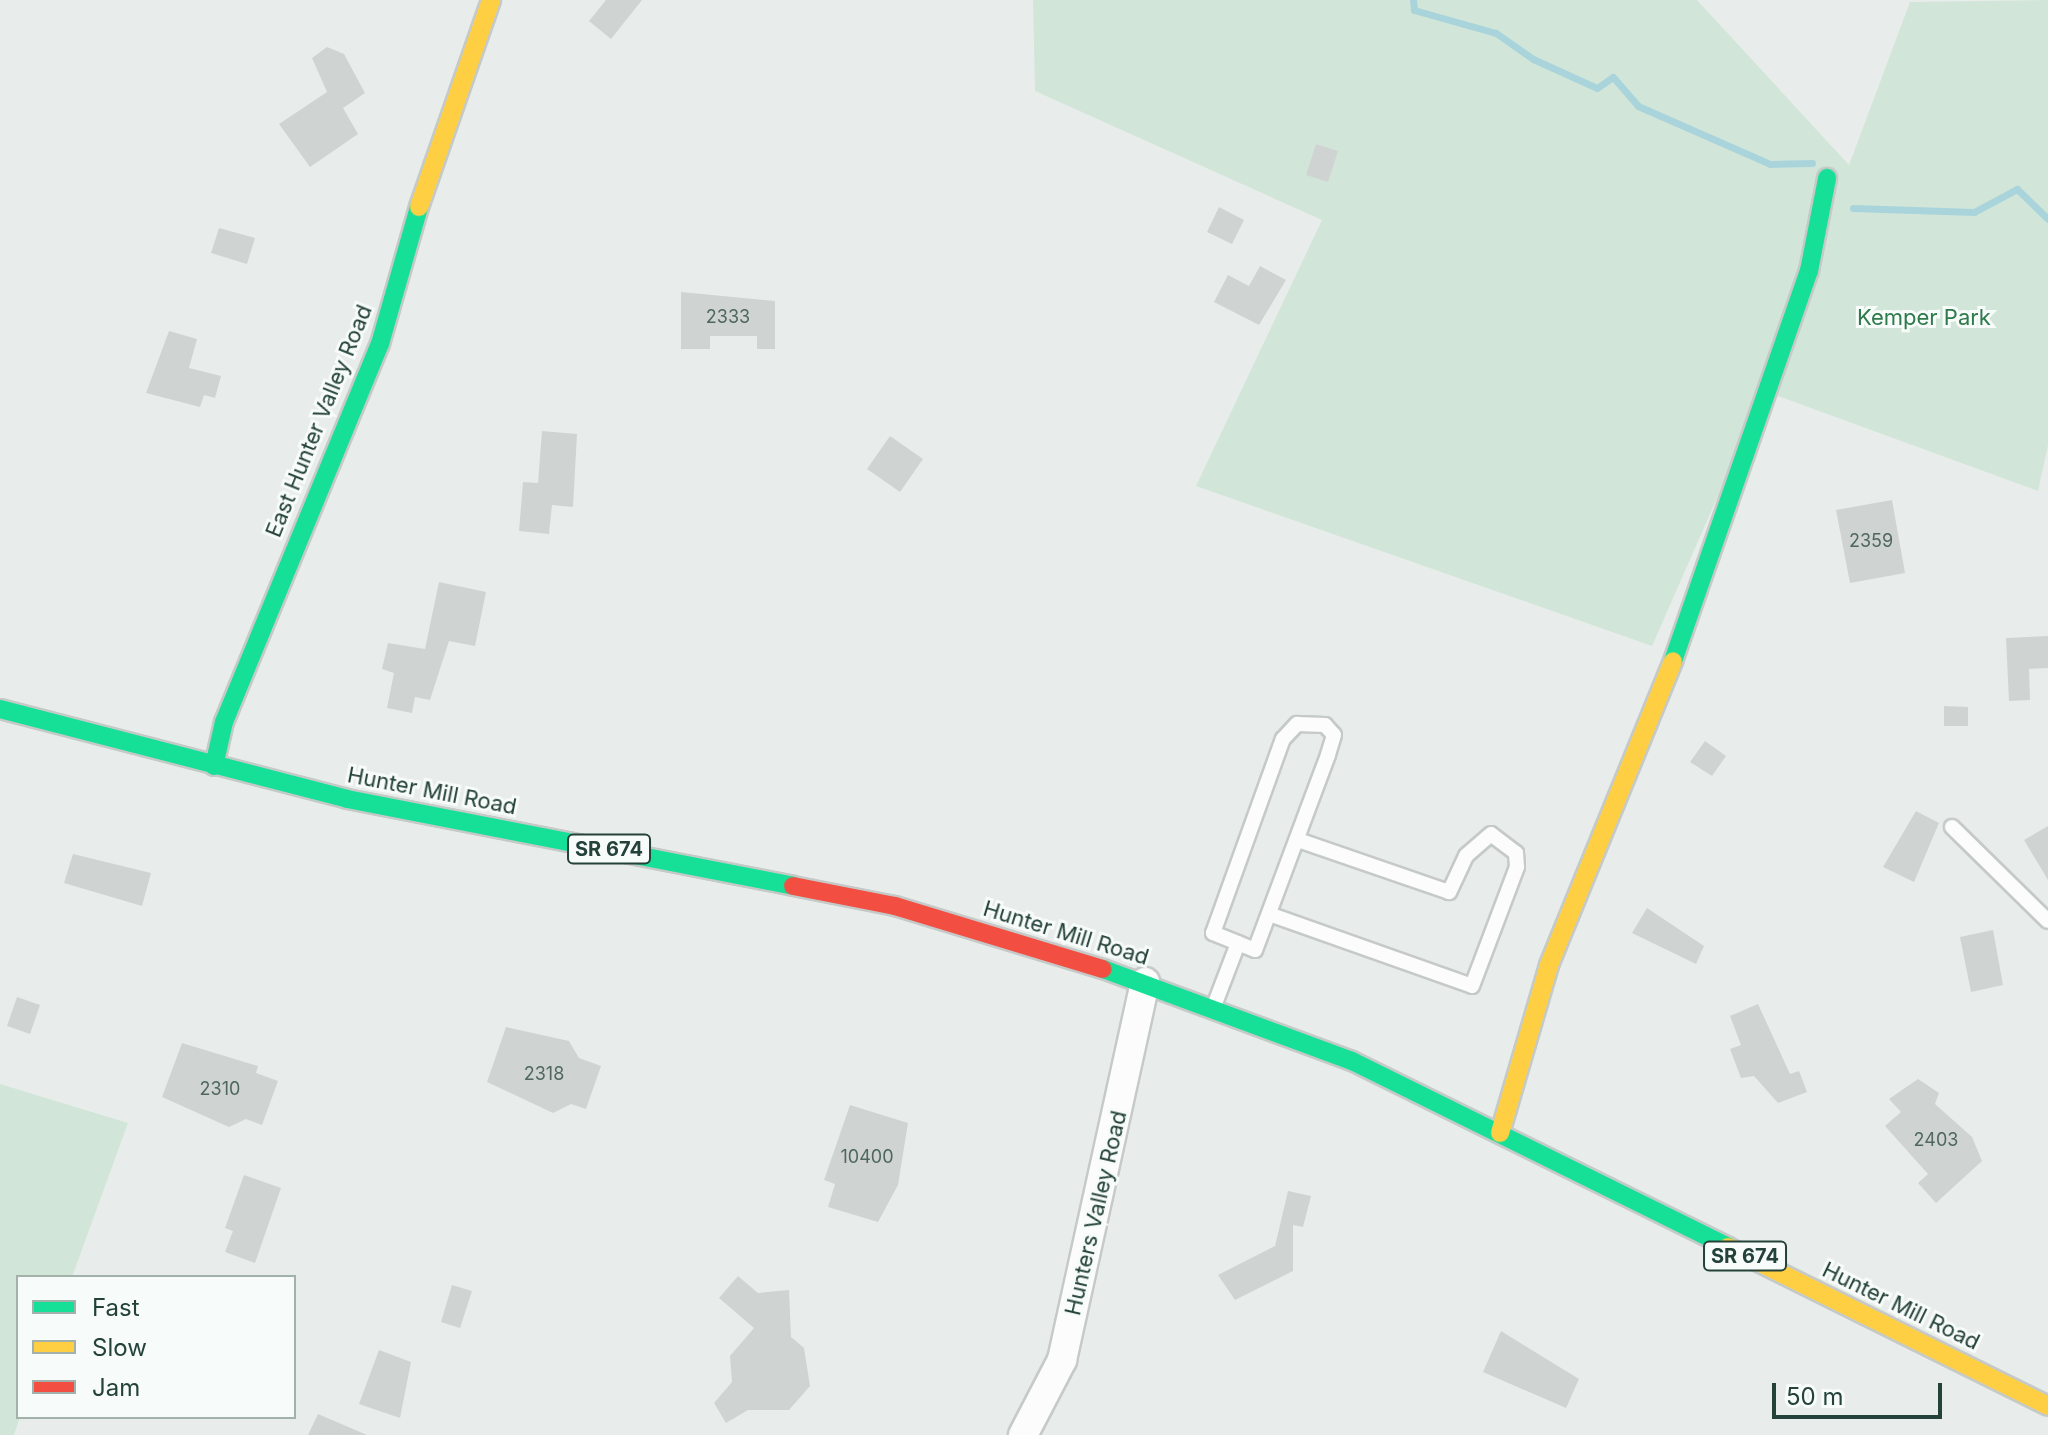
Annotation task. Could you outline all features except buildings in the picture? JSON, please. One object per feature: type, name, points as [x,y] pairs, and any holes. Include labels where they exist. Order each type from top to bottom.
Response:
[{"type":"main road","name":"East Hunter Valley Road","points":[[214,766],[224,722],[380,344],[444,120],[491,0]]},
{"type":"main road","points":[[1500,1133],[1549,965],[1692,616],[1809,271],[1827,178]]},
{"type":"main road","name":"Hunter Mill Road","points":[[0,709],[214,766],[444,819],[852,896],[1145,982],[1352,1061],[2048,1406]]},
{"type":"street","name":"Hunters Valley Road","points":[[1023,1435],[1062,1360],[1145,982]]},
{"type":"lane","points":[[1310,720],[1334,735],[1298,840],[1255,950],[1213,933],[1283,739],[1310,720]]},
{"type":"lane","points":[[1952,827],[2048,921]]},
{"type":"lane","points":[[1269,914],[1472,986],[1517,867],[1516,853],[1491,834],[1466,856],[1449,892],[1298,840]]},
{"type":"lane","points":[[1214,1007],[1238,943]]},
{"type":"green space","name":"Kemper Park","points":[[1033,0],[1697,0],[1849,165],[1910,2],[2048,0],[2048,445],[2038,491],[1764,391],[1652,646],[1196,486],[1322,220],[1035,91]]},
{"type":"green space","points":[[0,1084],[128,1123],[73,1275],[16,1275],[16,1419],[19,1419],[14,1435],[0,1435]]},
{"type":"waterway","points":[[1413,0],[1414,10],[1496,33],[1533,59],[1597,88],[1613,77],[1638,106],[1770,164],[1812,163]]},
{"type":"waterway","points":[[1853,208],[1974,212],[2017,189],[2048,219]]},
{"type":"traffic: fast","points":[[1673,661],[1809,271],[1827,178]]},
{"type":"traffic: fast","points":[[214,766],[224,722],[380,344],[419,207]]},
{"type":"traffic: fast","points":[[0,709],[347,799],[793,886]]},
{"type":"traffic: fast","points":[[1103,969],[1352,1061],[1728,1247]]},
{"type":"traffic: slow","points":[[419,207],[491,0]]},
{"type":"traffic: slow","points":[[1500,1133],[1549,965],[1673,661]]},
{"type":"traffic: slow","points":[[1728,1247],[2048,1406]]},
{"type":"traffic: jam","points":[[793,886],[895,906],[1103,969]]}]
